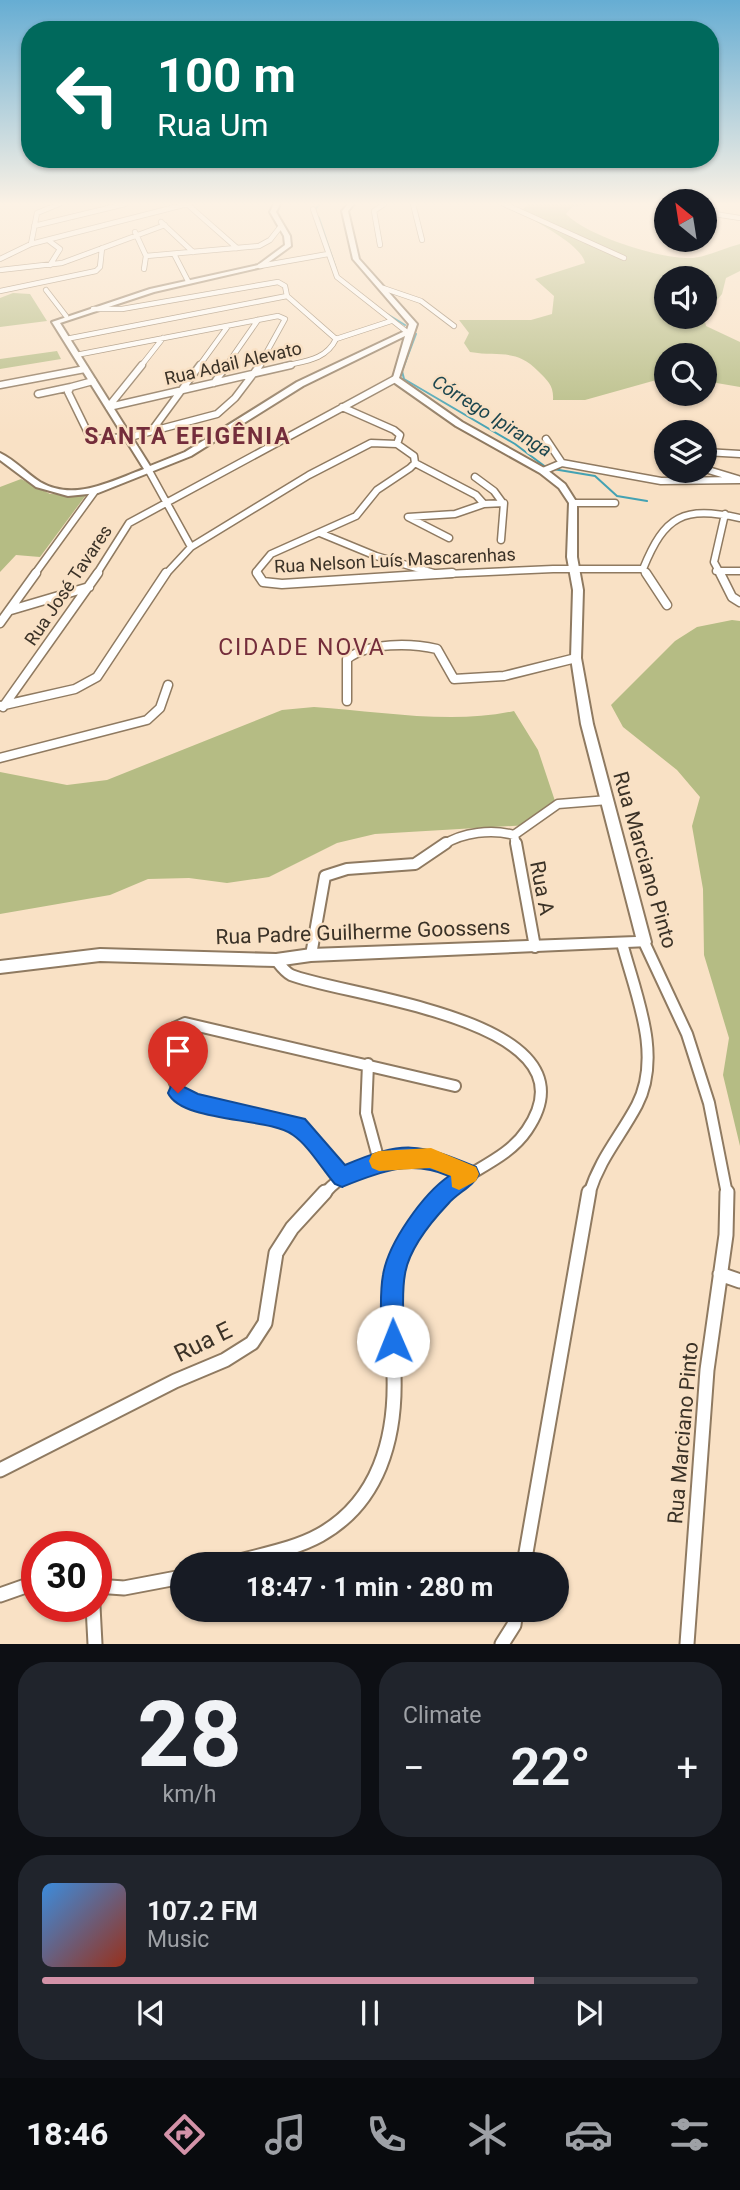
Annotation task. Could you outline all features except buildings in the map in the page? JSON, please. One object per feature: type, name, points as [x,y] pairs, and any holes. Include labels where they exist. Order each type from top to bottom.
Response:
[{"type":"street","points":[[0,291],[49,281]]},
{"type":"street","points":[[188,281],[56,321],[130,437],[191,547]]},
{"type":"street","points":[[340,281],[409,332]]},
{"type":"street","points":[[377,281],[411,320],[395,379],[459,424],[547,469],[573,503],[615,503]]},
{"type":"street","name":"Rua Adail Alevato","points":[[93,309],[122,309],[273,282],[285,286],[287,296],[336,339],[325,355],[251,375],[109,406]]},
{"type":"street","points":[[383,288],[421,301],[454,326]]},
{"type":"street","points":[[46,290],[66,316]]},
{"type":"street","points":[[66,339],[287,296]]},
{"type":"street","points":[[71,387],[68,392],[91,439],[130,437],[221,412],[251,375],[285,319],[278,316],[76,355]]},
{"type":"street","points":[[214,383],[258,320]]},
{"type":"street","points":[[336,339],[391,321]]},
{"type":"street","points":[[153,429],[228,326]]},
{"type":"street","points":[[2,461],[38,485],[58,491],[95,491],[188,454],[300,384],[409,332]]},
{"type":"street","points":[[109,406],[163,338]]},
{"type":"street","points":[[0,385],[85,369]]},
{"type":"street","name":"Rua José Tavares","points":[[1,708],[89,587],[130,523],[167,500],[395,379]]},
{"type":"street","points":[[38,394],[93,382]]},
{"type":"street","points":[[342,407],[394,430],[400,435],[397,444]]},
{"type":"street","points":[[546,439],[562,463]]},
{"type":"street","points":[[1,708],[75,689],[97,677],[167,572],[191,547],[360,446],[379,442],[397,444],[410,451],[415,463],[477,495],[484,504]]},
{"type":"street","points":[[717,453],[740,454]]},
{"type":"street","name":"Rua Nelson Luís Mascarenhas","points":[[415,463],[374,494],[360,513],[272,552],[259,562],[258,578],[263,582],[282,584],[574,566],[643,569]]},
{"type":"street","points":[[547,469],[562,463],[661,481],[740,480]]},
{"type":"street","points":[[717,473],[740,480]]},
{"type":"street","points":[[475,477],[494,491],[506,506],[501,540]]},
{"type":"street","points":[[0,623],[95,491]]},
{"type":"street","points":[[449,538],[408,517],[455,514],[484,504],[502,502]]},
{"type":"street","name":"Rua Marciano Pinto","points":[[573,503],[574,566],[578,590],[576,658],[587,724],[645,942],[687,1034],[727,1183],[727,1222],[707,1370],[687,1644]]},
{"type":"street","points":[[667,605],[643,569],[659,533],[668,521],[695,513],[725,514],[740,518]]},
{"type":"street","points":[[725,514],[715,553],[716,571],[732,597],[740,602]]},
{"type":"street","points":[[320,533],[376,556],[445,576]]},
{"type":"street","points":[[716,571],[740,571]]},
{"type":"street","points":[[11,610],[89,587]]},
{"type":"street","points":[[347,701],[347,659],[351,654],[365,650],[427,645],[436,649],[449,675],[454,679],[504,676],[576,658]]},
{"type":"street","points":[[0,758],[147,720],[160,708],[168,685]]},
{"type":"street","points":[[311,955],[325,876],[340,868],[419,863],[446,842],[461,836],[505,832],[514,835],[558,804],[608,800]]},
{"type":"street","name":"Rua A","points":[[514,835],[535,947]]},
{"type":"street","name":"Rua Padre Guilherme Goossens","points":[[0,967],[100,955],[276,960],[311,955],[645,942]]},
{"type":"street","points":[[526,1552],[585,1207],[608,1147],[632,1113],[644,1087],[647,1058],[622,943]]},
{"type":"street","points":[[268,1552],[319,1536],[360,1503],[377,1476],[390,1446],[395,1398],[391,1319],[394,1273],[407,1242],[429,1209],[448,1189],[515,1148],[534,1120],[543,1093],[537,1075],[526,1058],[509,1041],[480,1026],[288,974],[276,960]]},
{"type":"street","points":[[454,1086],[185,1023],[174,1028],[170,1038],[172,1081],[184,1098],[298,1125],[342,1177],[379,1161],[431,1158],[469,1174]]},
{"type":"street","points":[[368,1064],[363,1107],[367,1131],[379,1161]]},
{"type":"street","name":"Rua E","points":[[0,1470],[52,1447],[174,1381],[251,1344],[261,1332],[268,1308],[276,1253],[294,1225],[342,1177]]},
{"type":"street","points":[[720,1274],[740,1281]]},
{"type":"street","points":[[112,1587],[124,1588],[170,1579]]},
{"type":"street","points":[[0,1595],[21,1588]]},
{"type":"street","points":[[94,1622],[95,1644]]},
{"type":"street","points":[[502,1644],[514,1622]]},
{"type":"green space","points":[[537,281],[654,281],[654,329],[712,329],[740,342],[740,387],[717,383],[717,343],[654,343],[654,381],[585,400],[553,400],[547,381],[522,359],[470,352],[464,343],[469,333],[459,320],[531,320],[552,314],[554,296]]},
{"type":"green space","points":[[717,281],[725,281],[722,294],[717,300]]},
{"type":"green space","points":[[13,293],[30,294],[47,321],[0,327],[0,298]]},
{"type":"green space","points":[[57,351],[61,359],[0,369],[0,359]]},
{"type":"green space","points":[[21,479],[50,494],[86,495],[40,557],[16,555],[0,572],[0,487]]},
{"type":"green space","points":[[740,621],[740,1146],[723,1075],[729,1038],[704,955],[703,889],[692,826],[700,797],[677,770],[623,727],[611,705],[675,641],[697,627]]},
{"type":"green space","points":[[314,707],[440,717],[514,711],[538,750],[557,807],[529,825],[375,834],[337,843],[269,877],[227,883],[189,878],[148,879],[110,895],[0,914],[0,772],[67,785],[107,780],[282,710]]},
{"type":"waterway","name":"Córrego Ipiranga","points":[[387,314],[405,325]]},
{"type":"waterway","name":"Córrego Ipiranga","points":[[416,334],[402,371],[404,379],[515,444],[547,468]]},
{"type":"waterway","name":"Córrego Ipiranga","points":[[553,469],[595,476],[617,496],[647,501]]},
{"type":"slow traffic","points":[[379,1161],[411,1157],[431,1158],[469,1174],[459,1180]]},
{"type":"district","name":"SANTA EFIGÊNIA","points":[[188,436]]},
{"type":"district","name":"CIDADE NOVA","points":[[302,647]]},
{"type":"route","points":[[178,1093],[194,1102],[298,1125],[307,1132],[342,1177],[379,1161],[411,1157],[431,1158],[469,1174],[448,1189],[429,1209],[407,1242],[394,1273],[391,1319],[393,1341]]}]
